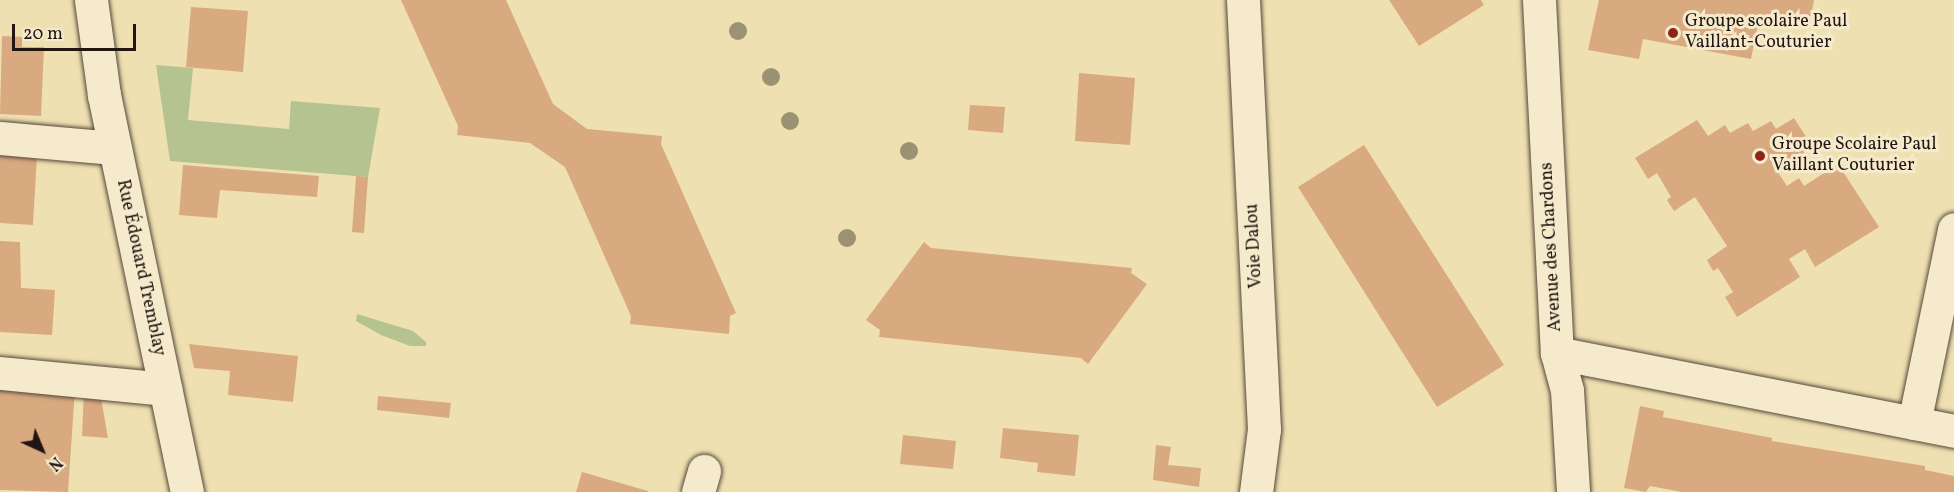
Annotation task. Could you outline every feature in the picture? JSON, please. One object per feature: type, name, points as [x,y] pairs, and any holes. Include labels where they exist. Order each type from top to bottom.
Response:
[{"type":"street","name":"Rue Édouard Tremblay","points":[[91,0],[115,148],[187,492]]},
{"type":"street","name":"Voie Dalou","points":[[1243,0],[1264,429],[1256,492]]},
{"type":"street","name":"Avenue des Chardons","points":[[1539,0],[1557,353],[1568,390],[1573,492]]},
{"type":"street","points":[[0,138],[115,148]]},
{"type":"street","points":[[1914,423],[1954,229]]},
{"type":"street","points":[[1557,353],[1954,430]]},
{"type":"street","points":[[0,374],[165,389]]},
{"type":"green space","points":[[156,65],[193,68],[188,120],[289,129],[291,101],[380,108],[368,177],[170,161]]},
{"type":"green space","points":[[357,314],[413,331],[426,342],[426,346],[410,346],[381,335],[356,321]]},
{"type":"building","points":[[401,0],[506,0],[553,104],[587,129],[662,136],[661,144],[736,313],[730,316],[729,334],[630,324],[631,316],[565,167],[530,143],[457,135],[458,126]]},
{"type":"building","points":[[1389,0],[1481,0],[1484,5],[1419,46]]},
{"type":"building","name":"Groupe scolaire Paul Vaillant-Couturier","points":[[1599,0],[1814,0],[1809,27],[1759,19],[1751,59],[1643,39],[1639,59],[1588,50]]},
{"type":"building","points":[[191,7],[248,11],[243,72],[186,67]]},
{"type":"building","points":[[2,36],[22,37],[22,47],[44,47],[41,116],[0,114]]},
{"type":"building","points":[[1079,73],[1135,78],[1130,145],[1075,141]]},
{"type":"building","points":[[970,105],[1005,107],[1003,133],[968,130]]},
{"type":"building","points":[[1794,118],[1807,138],[1799,143],[1805,152],[1777,171],[1787,186],[1799,178],[1804,186],[1838,164],[1879,227],[1815,267],[1805,249],[1789,259],[1800,277],[1737,317],[1725,297],[1733,292],[1718,268],[1713,271],[1707,260],[1727,246],[1695,197],[1674,211],[1667,200],[1671,197],[1657,173],[1648,179],[1635,158],[1697,120],[1708,136],[1725,125],[1730,133],[1748,123],[1753,131],[1771,121],[1776,129]]},
{"type":"building","points":[[1364,145],[1504,365],[1437,407],[1298,187]]},
{"type":"building","points":[[0,154],[37,156],[33,225],[0,223]]},
{"type":"building","points":[[183,165],[319,176],[317,197],[220,190],[217,218],[179,215]]},
{"type":"building","points":[[356,176],[368,177],[364,233],[352,232]]},
{"type":"building","points":[[0,241],[20,242],[21,288],[55,290],[52,335],[0,332]]},
{"type":"building","points":[[924,242],[931,248],[1132,268],[1131,273],[1147,284],[1088,364],[1081,358],[879,337],[880,330],[866,320]]},
{"type":"building","points":[[189,344],[298,356],[293,402],[228,395],[230,371],[194,368]]},
{"type":"building","points":[[0,385],[75,389],[68,492],[0,490]]},
{"type":"building","points":[[84,390],[100,392],[108,438],[82,436]]},
{"type":"building","points":[[378,396],[451,403],[449,418],[377,410]]},
{"type":"building","points":[[1640,406],[1664,411],[1663,417],[1772,438],[1772,441],[1925,466],[1925,470],[1954,476],[1954,492],[1682,492],[1650,486],[1646,492],[1624,488]]},
{"type":"building","points":[[1003,428],[1079,435],[1075,476],[1037,472],[1038,463],[1000,458]]},
{"type":"building","points":[[903,435],[956,441],[953,469],[900,464]]},
{"type":"building","points":[[1156,445],[1171,447],[1168,465],[1201,468],[1199,487],[1153,480]]},
{"type":"building","points":[[582,472],[648,491],[648,492],[576,492]]},
{"type":"place","name":"Groupe scolaire Paul Vaillant-Couturier","points":[[1673,33]]},
{"type":"place","name":"Groupe Scolaire Paul Vaillant Couturier","points":[[1760,156]]}]
